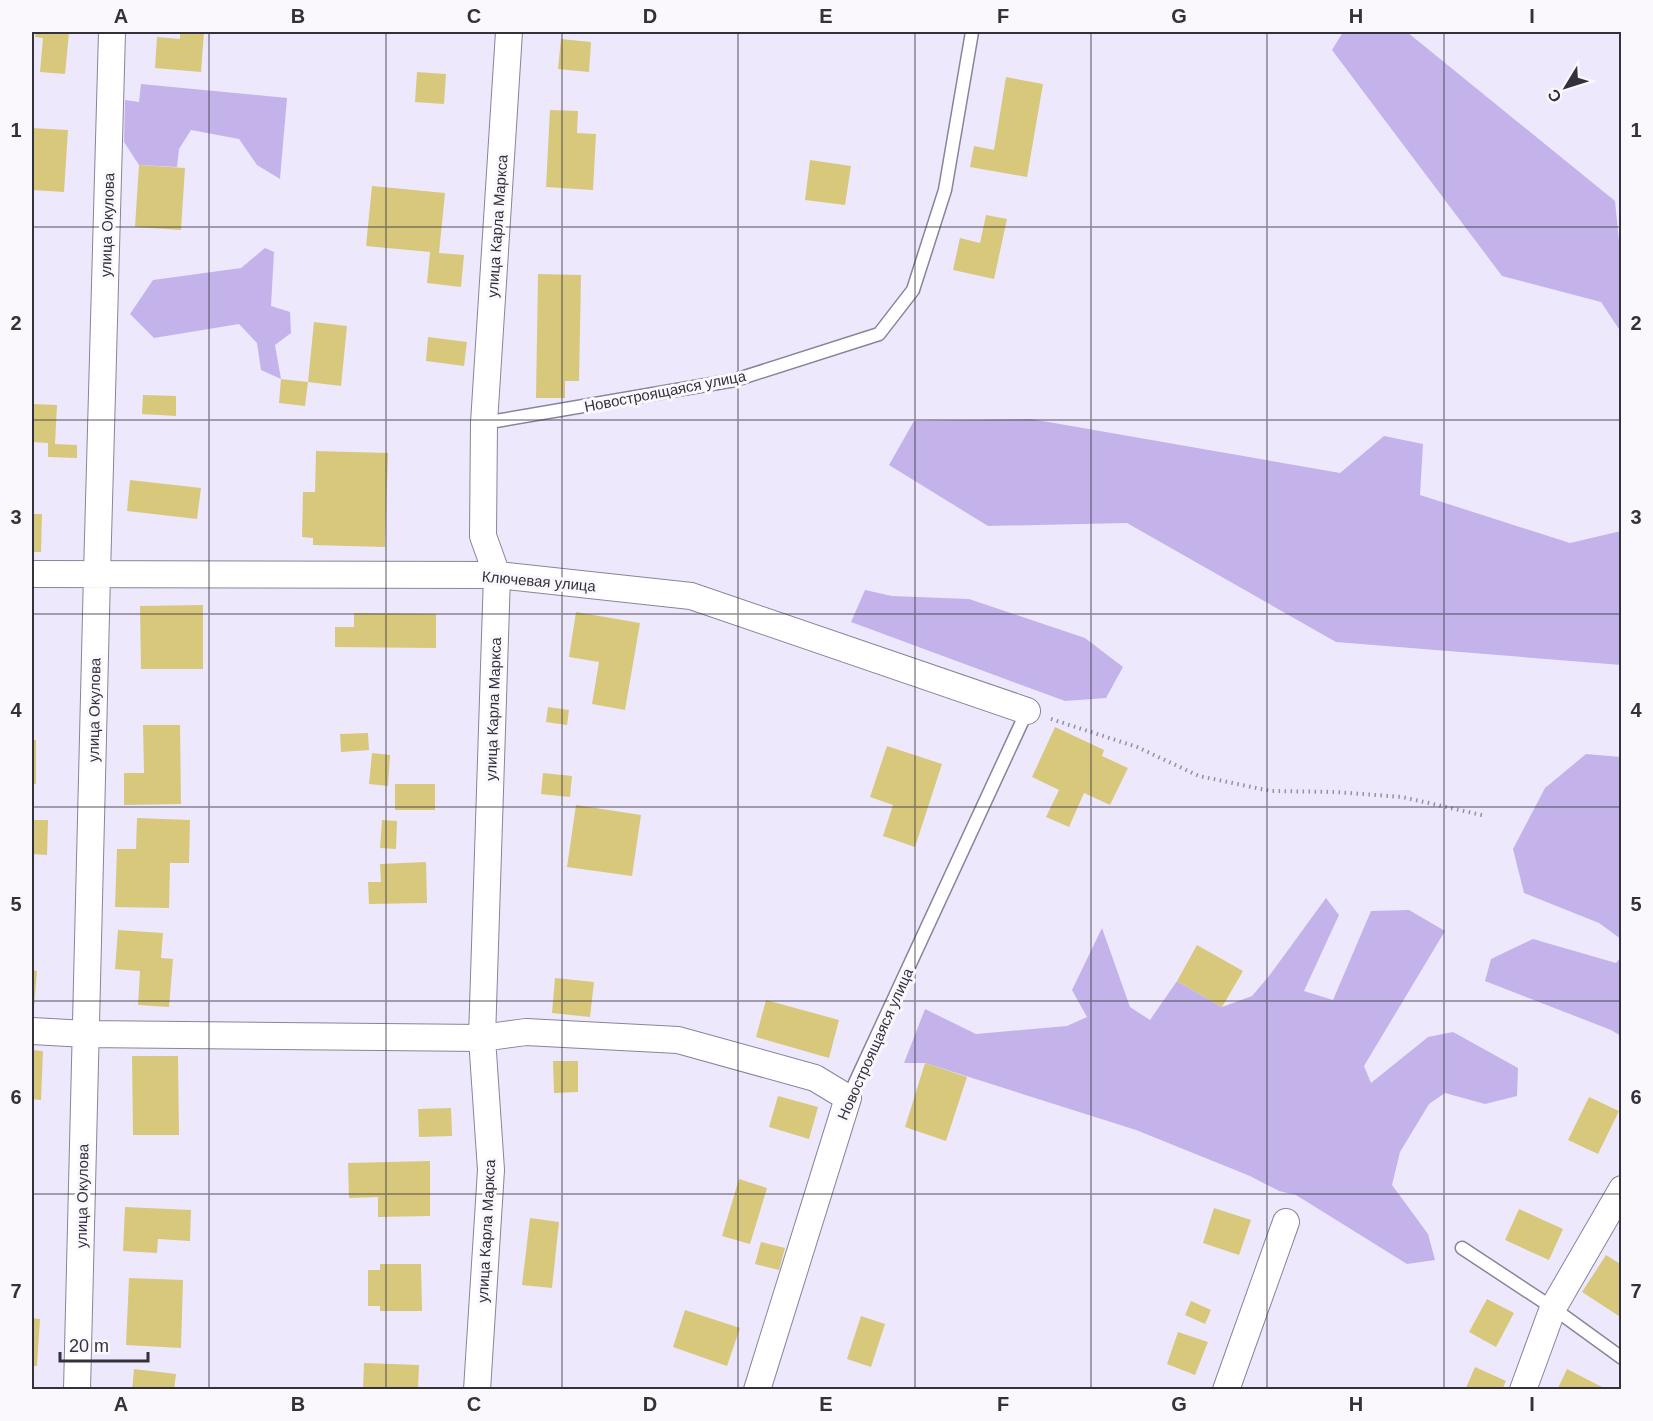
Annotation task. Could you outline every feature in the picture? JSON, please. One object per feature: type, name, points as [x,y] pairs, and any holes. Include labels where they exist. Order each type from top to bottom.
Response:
[{"type":"street","name":"улица Окулова","points":[[77,1389],[112,32]]},
{"type":"street","name":"улица Карла Маркса","points":[[477,1389],[491,1170],[482,1038],[497,575],[483,536],[484,423],[509,32]]},
{"type":"street","name":"Ключевая улица","points":[[32,574],[497,575],[691,596],[1027,711]]},
{"type":"street","points":[[32,1031],[86,1034],[482,1038],[526,1032],[678,1040],[815,1078],[848,1098]]},
{"type":"street","name":"Новостроящаяся улица","points":[[757,1389],[848,1098]]},
{"type":"street","points":[[1523,1389],[1553,1308],[1622,1188]]},
{"type":"street","points":[[1226,1389],[1286,1222]]},
{"type":"lane","name":"Новостроящаяся улица","points":[[484,423],[735,380],[879,334],[913,290],[945,190],[972,32]]},
{"type":"lane","name":"Новостроящаяся улица","points":[[848,1098],[1027,711]]},
{"type":"lane","points":[[1462,1248],[1553,1308],[1622,1358]]},
{"type":"path","points":[[1027,711],[1137,747],[1199,776],[1271,791],[1336,792],[1402,797],[1486,816]]},
{"type":"shaded area","points":[[1343,32],[1407,32],[1615,201],[1619,241],[1622,244],[1621,332],[1601,302],[1502,276],[1332,50]]},
{"type":"shaded area","points":[[141,84],[287,98],[280,179],[257,165],[239,139],[191,130],[179,149],[177,167],[139,165],[124,142],[125,100],[139,102]]},
{"type":"shaded area","points":[[265,248],[274,252],[271,306],[290,312],[291,333],[275,345],[281,379],[261,370],[257,343],[239,324],[154,338],[130,314],[153,280],[241,268]]},
{"type":"shaded area","points":[[1031,419],[1340,473],[1384,436],[1423,444],[1420,495],[1570,543],[1621,531],[1621,665],[1336,642],[1127,523],[988,526],[889,465],[914,421]]},
{"type":"shaded area","points":[[865,590],[892,596],[969,599],[1085,638],[1123,667],[1106,698],[1065,701],[851,622]]},
{"type":"shaded area","points":[[1586,754],[1621,757],[1621,939],[1599,923],[1524,893],[1513,849],[1545,788]]},
{"type":"shaded area","points":[[1326,898],[1339,915],[1304,991],[1333,1000],[1371,911],[1409,910],[1445,931],[1364,1066],[1371,1083],[1428,1037],[1453,1032],[1518,1068],[1517,1096],[1485,1104],[1445,1093],[1429,1104],[1400,1152],[1392,1185],[1428,1234],[1435,1260],[1407,1264],[1296,1195],[1279,1191],[1250,1176],[1136,1130],[925,1063],[904,1063],[925,1009],[976,1034],[1067,1026],[1087,1017],[1072,990],[1102,928],[1130,1007],[1150,1020],[1177,981],[1222,1007],[1252,996]]},
{"type":"shaded area","points":[[1533,939],[1616,963],[1621,957],[1621,1036],[1611,1030],[1485,981],[1491,959]]},
{"type":"building","points":[[36,32],[69,32],[65,74],[40,72],[43,38],[35,37]]},
{"type":"building","points":[[180,32],[204,32],[201,72],[155,68],[157,37],[180,39]]},
{"type":"building","points":[[561,39],[591,42],[589,72],[558,69]]},
{"type":"building","points":[[417,72],[446,74],[444,104],[415,102]]},
{"type":"building","points":[[1006,77],[1043,84],[1027,177],[970,167],[974,146],[994,150]]},
{"type":"building","points":[[550,110],[578,111],[577,133],[596,134],[593,190],[546,187]]},
{"type":"building","points":[[32,128],[68,130],[64,192],[32,190]]},
{"type":"building","points":[[810,160],[851,166],[845,205],[805,200]]},
{"type":"building","points":[[139,165],[185,168],[181,230],[135,227]]},
{"type":"building","points":[[372,186],[445,193],[439,253],[464,255],[461,287],[427,283],[430,252],[366,246]]},
{"type":"building","points":[[986,215],[1007,219],[994,279],[953,270],[960,238],[980,243]]},
{"type":"building","points":[[538,274],[581,275],[579,381],[565,381],[565,398],[536,398]]},
{"type":"building","points":[[314,322],[347,326],[341,386],[308,382]]},
{"type":"building","points":[[428,337],[467,342],[464,366],[426,361]]},
{"type":"building","points":[[281,379],[308,382],[305,406],[279,403]]},
{"type":"building","points":[[143,395],[176,396],[176,416],[142,414]]},
{"type":"building","points":[[32,404],[57,405],[55,444],[77,445],[77,458],[48,457],[48,443],[32,442]]},
{"type":"building","points":[[316,451],[388,453],[385,547],[313,545],[313,538],[302,537],[303,492],[315,492]]},
{"type":"building","points":[[130,480],[201,488],[197,519],[127,511]]},
{"type":"building","points":[[32,514],[42,514],[41,552],[32,552]]},
{"type":"building","points":[[203,605],[203,669],[141,669],[140,606]]},
{"type":"building","points":[[576,612],[640,623],[625,710],[592,704],[599,662],[569,657]]},
{"type":"building","points":[[354,613],[436,614],[436,648],[335,647],[335,627],[354,627]]},
{"type":"building","points":[[548,707],[569,710],[567,725],[546,722]]},
{"type":"building","points":[[143,725],[180,725],[181,804],[124,805],[124,773],[144,773]]},
{"type":"building","points":[[1055,727],[1104,750],[1102,756],[1128,768],[1110,805],[1084,793],[1069,827],[1046,817],[1059,790],[1032,777]]},
{"type":"building","points":[[368,733],[369,750],[341,752],[340,734]]},
{"type":"building","points":[[32,740],[36,740],[36,784],[32,784]]},
{"type":"building","points":[[887,746],[942,764],[915,847],[883,836],[893,805],[870,797]]},
{"type":"building","points":[[372,753],[390,755],[388,786],[369,784]]},
{"type":"building","points":[[543,773],[572,776],[570,797],[541,794]]},
{"type":"building","points":[[395,784],[435,784],[435,810],[395,810]]},
{"type":"building","points":[[576,805],[641,815],[632,876],[567,867]]},
{"type":"building","points":[[137,818],[190,820],[189,863],[170,863],[169,908],[115,907],[117,849],[136,849]]},
{"type":"building","points":[[32,820],[48,820],[47,855],[32,854]]},
{"type":"building","points":[[382,820],[397,821],[396,849],[380,848]]},
{"type":"building","points":[[426,862],[427,903],[369,904],[368,882],[381,882],[380,864]]},
{"type":"building","points":[[118,930],[163,933],[161,958],[173,959],[169,1007],[138,1005],[140,971],[115,969]]},
{"type":"building","points":[[1197,945],[1243,971],[1222,1007],[1177,981]]},
{"type":"building","points":[[32,970],[37,971],[34,1007],[32,1007]]},
{"type":"building","points":[[555,978],[594,982],[590,1017],[552,1013]]},
{"type":"building","points":[[766,1000],[839,1020],[829,1058],[756,1037]]},
{"type":"building","points":[[32,1050],[43,1051],[41,1100],[32,1099]]},
{"type":"building","points":[[132,1056],[178,1056],[179,1135],[133,1135]]},
{"type":"building","points":[[553,1061],[578,1061],[578,1092],[554,1093]]},
{"type":"building","points":[[925,1063],[967,1077],[946,1141],[905,1127]]},
{"type":"building","points":[[778,1096],[818,1107],[809,1139],[769,1127]]},
{"type":"building","points":[[1589,1097],[1619,1111],[1598,1154],[1568,1140]]},
{"type":"building","points":[[451,1108],[452,1136],[419,1137],[418,1109]]},
{"type":"building","points":[[430,1161],[430,1216],[378,1217],[378,1197],[349,1198],[348,1163]]},
{"type":"building","points":[[739,1179],[767,1188],[750,1244],[722,1236]]},
{"type":"building","points":[[125,1207],[191,1210],[190,1241],[158,1239],[157,1253],[123,1251]]},
{"type":"building","points":[[1214,1208],[1251,1220],[1239,1255],[1203,1243]]},
{"type":"building","points":[[1519,1209],[1563,1229],[1549,1260],[1505,1240]]},
{"type":"building","points":[[530,1218],[559,1222],[552,1288],[522,1285]]},
{"type":"building","points":[[761,1242],[785,1248],[779,1270],[755,1264]]},
{"type":"building","points":[[1606,1255],[1622,1265],[1622,1318],[1582,1292]]},
{"type":"building","points":[[380,1264],[421,1264],[422,1311],[380,1311],[380,1306],[368,1306],[368,1270],[380,1270]]},
{"type":"building","points":[[129,1278],[183,1280],[181,1348],[126,1345]]},
{"type":"building","points":[[1487,1299],[1514,1313],[1496,1347],[1469,1332]]},
{"type":"building","points":[[1191,1301],[1211,1310],[1205,1324],[1185,1315]]},
{"type":"building","points":[[685,1310],[740,1328],[727,1366],[673,1347]]},
{"type":"building","points":[[861,1316],[885,1324],[871,1367],[847,1359]]},
{"type":"building","points":[[32,1318],[40,1319],[37,1366],[32,1366]]},
{"type":"building","points":[[1178,1332],[1208,1342],[1195,1375],[1167,1364]]},
{"type":"building","points":[[364,1363],[419,1365],[418,1390],[363,1390]]},
{"type":"building","points":[[1475,1367],[1506,1381],[1502,1390],[1465,1390]]},
{"type":"building","points":[[134,1369],[176,1374],[174,1390],[132,1390]]},
{"type":"building","points":[[1567,1369],[1602,1387],[1601,1390],[1557,1390]]}]
